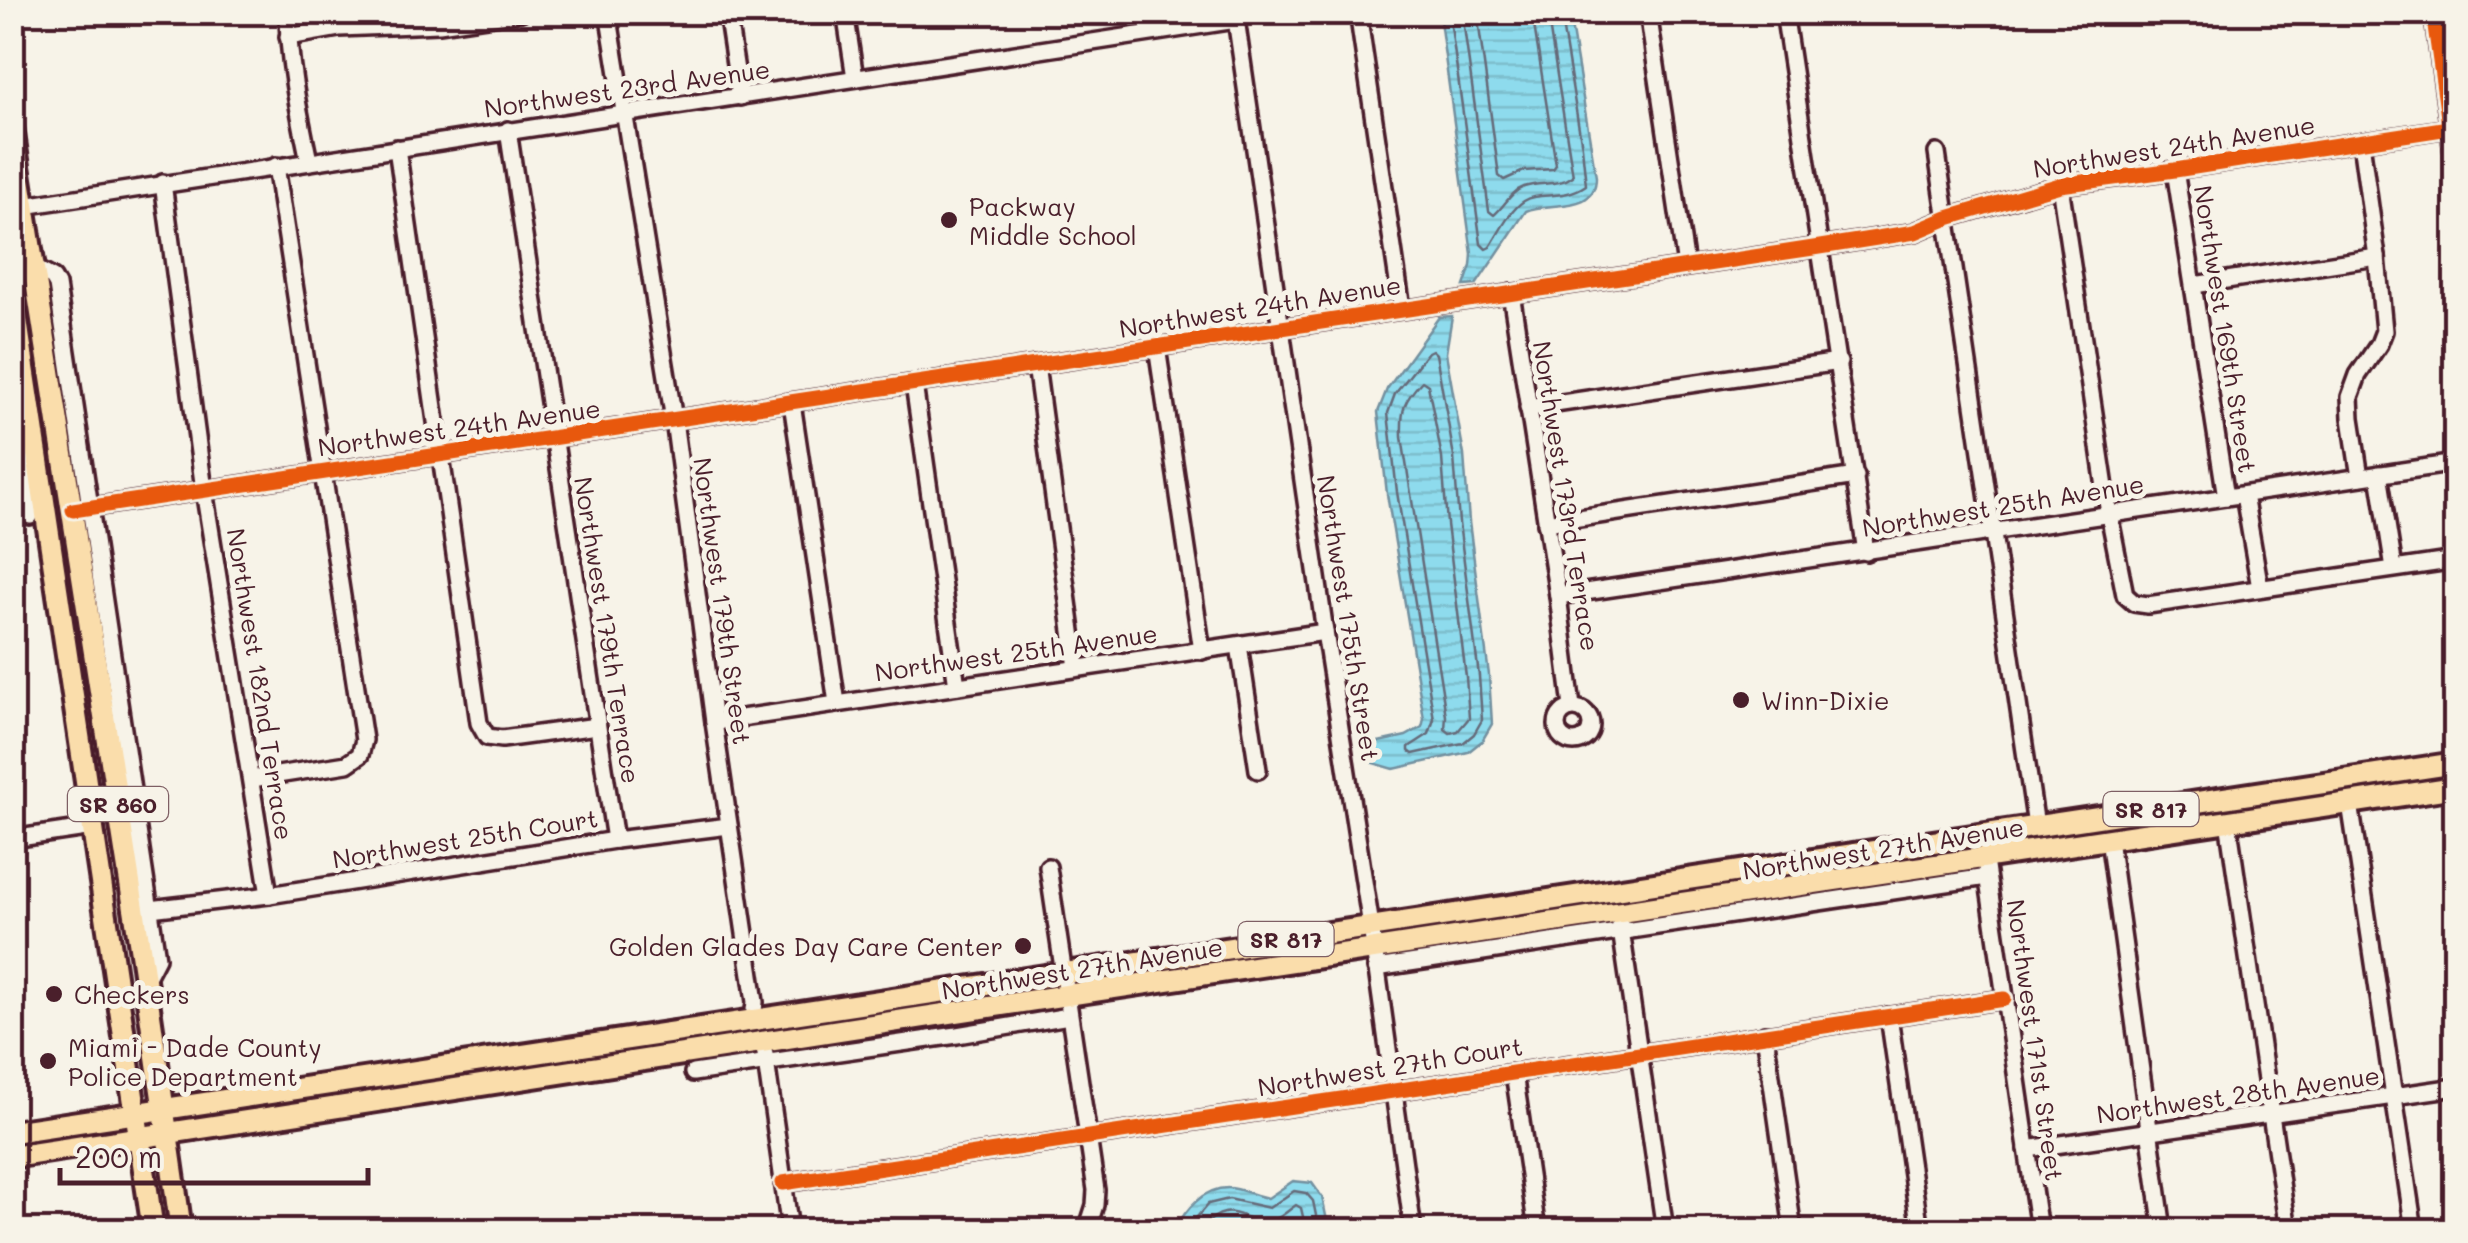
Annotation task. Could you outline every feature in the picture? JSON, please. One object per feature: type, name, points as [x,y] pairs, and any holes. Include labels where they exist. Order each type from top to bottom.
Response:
[{"type":"main road","name":"SR 860","points":[[12,128],[34,268],[82,509],[79,551],[180,1230]]},
{"type":"main road","name":"SR 860","points":[[12,287],[39,472],[38,515],[93,827],[154,1230]]},
{"type":"main road","points":[[39,472],[54,494],[82,509]]},
{"type":"main road","points":[[38,515],[54,517],[79,551]]},
{"type":"main road","name":"Northwest 27th Avenue","points":[[12,1132],[2456,763]]},
{"type":"main road","name":"Northwest 27th Avenue","points":[[12,1156],[768,1040],[1068,1006],[1620,922],[1828,881],[1990,863],[2108,839],[2456,787]]},
{"type":"main road","points":[[2228,821],[2237,809],[2266,792]]},
{"type":"main road","points":[[2184,828],[2215,810],[2218,799]]},
{"type":"main road","points":[[1990,863],[2026,839],[2036,826]]},
{"type":"main road","points":[[1825,858],[1828,881]]},
{"type":"main road","points":[[131,890],[150,909]]},
{"type":"main road","points":[[768,1040],[772,1029],[797,1013]]},
{"type":"main road","points":[[721,1048],[748,1032],[753,1019]]},
{"type":"main road","points":[[505,1057],[508,1080]]},
{"type":"street","points":[[288,12],[288,37],[309,161]]},
{"type":"street","points":[[288,37],[405,19],[438,24],[520,12]]},
{"type":"street","name":"Northwest 179th Street","points":[[608,12],[674,420],[754,1002],[753,1019]]},
{"type":"street","points":[[727,12],[740,98]]},
{"type":"street","points":[[845,12],[855,78]]},
{"type":"street","points":[[1358,12],[1402,308]]},
{"type":"street","points":[[1648,12],[1686,266]]},
{"type":"street","points":[[1784,12],[1866,552]]},
{"type":"street","points":[[2433,12],[2456,174]]},
{"type":"street","name":"Northwest 23rd Avenue","points":[[24,206],[740,98],[1236,16]]},
{"type":"street","name":"Northwest 175th Street","points":[[1236,16],[1413,1230]]},
{"type":"street","name":"Northwest 24th Avenue","points":[[82,509],[1820,248],[1915,232],[1948,218],[2060,185],[2449,128]]},
{"type":"street","name":"Northwest 179th Terrace","points":[[508,130],[615,840]]},
{"type":"street","points":[[2360,142],[2378,257],[2384,330],[2350,397],[2360,477]]},
{"type":"street","points":[[397,148],[479,723],[487,737],[502,739],[597,726]]},
{"type":"street","points":[[1937,153],[2036,826]]},
{"type":"street","points":[[252,779],[347,764],[360,755],[364,740],[276,166]]},
{"type":"street","name":"Northwest 169th Street","points":[[2176,170],[2226,496]]},
{"type":"street","name":"Northwest 182nd Terrace","points":[[164,183],[204,490],[269,895]]},
{"type":"street","points":[[2060,185],[2109,514],[2125,595],[2134,603],[2148,605],[2456,560]]},
{"type":"street","points":[[2194,285],[2378,257]]},
{"type":"street","name":"Northwest 173rd Terrace","points":[[1511,293],[1572,708]]},
{"type":"street","points":[[1156,347],[1202,651]]},
{"type":"street","points":[[1528,408],[1838,362]]},
{"type":"street","points":[[1036,366],[1078,668]]},
{"type":"street","points":[[914,384],[958,686]]},
{"type":"street","points":[[12,402],[38,515],[12,518]]},
{"type":"street","points":[[792,403],[837,702]]},
{"type":"street","name":"Northwest 25th Avenue","points":[[1558,596],[2456,463]]},
{"type":"street","points":[[2378,474],[2394,568]]},
{"type":"street","points":[[1546,523],[1856,476]]},
{"type":"street","name":"Northwest 169th Street","points":[[2244,495],[2260,588]]},
{"type":"street","points":[[82,509],[157,958],[145,981]]},
{"type":"street","name":"Northwest 25th Avenue","points":[[714,722],[1324,632]]},
{"type":"street","points":[[1239,645],[1258,770]]},
{"type":"street","points":[[2350,803],[2414,1230]]},
{"type":"street","points":[[2228,821],[2288,1230]]},
{"type":"street","name":"Northwest 25th Court","points":[[150,909],[269,895],[615,840],[729,826]]},
{"type":"street","points":[[12,839],[93,827]]},
{"type":"street","points":[[2108,839],[2164,1230]]},
{"type":"street","points":[[1620,922],[1990,863]]},
{"type":"street","name":"Northwest 171st Street","points":[[1990,863],[2004,999],[2038,1230]]},
{"type":"street","points":[[1048,867],[1096,1190],[1087,1230]]},
{"type":"street","points":[[1615,889],[1665,1230]]},
{"type":"street","name":"Northwest 27th Court","points":[[783,1183],[2004,999]]},
{"type":"street","points":[[693,1073],[1068,1006]]},
{"type":"street","points":[[1889,1016],[1920,1230]]},
{"type":"street","points":[[1765,1034],[1793,1230]]},
{"type":"street","points":[[768,1040],[765,1062],[790,1230]]},
{"type":"street","points":[[1514,1072],[1537,1230]]},
{"type":"street","name":"Northwest 28th Avenue","points":[[2027,1149],[2456,1087]]},
{"type":"water","points":[[1439,13],[1569,13],[1596,177],[1594,189],[1580,201],[1526,211],[1476,285],[1464,286],[1472,254]]},
{"type":"water","points":[[1452,316],[1446,353],[1464,455],[1492,724],[1482,741],[1468,752],[1394,769],[1370,762],[1369,744],[1406,736],[1422,727],[1424,719],[1387,494],[1378,412],[1387,389],[1439,317]]},
{"type":"water","points":[[1293,1181],[1312,1183],[1322,1197],[1329,1230],[1175,1230],[1190,1208],[1211,1192],[1233,1188],[1268,1198]]},
{"type":"cycle path","points":[[2433,12],[2456,174]]},
{"type":"cycle path","points":[[73,510],[1915,232],[1948,218],[2060,185],[2449,128]]},
{"type":"cycle path","points":[[783,1183],[2004,999]]},
{"type":"place","name":"Packway Middle School","points":[[949,220]]},
{"type":"place","name":"Winn-Dixie","points":[[1741,700]]},
{"type":"place","name":"Golden Glades Day Care Center","points":[[1023,946]]},
{"type":"place","name":"Checkers","points":[[54,994]]},
{"type":"place","name":"Miami - Dade County Police Department","points":[[48,1061]]}]
